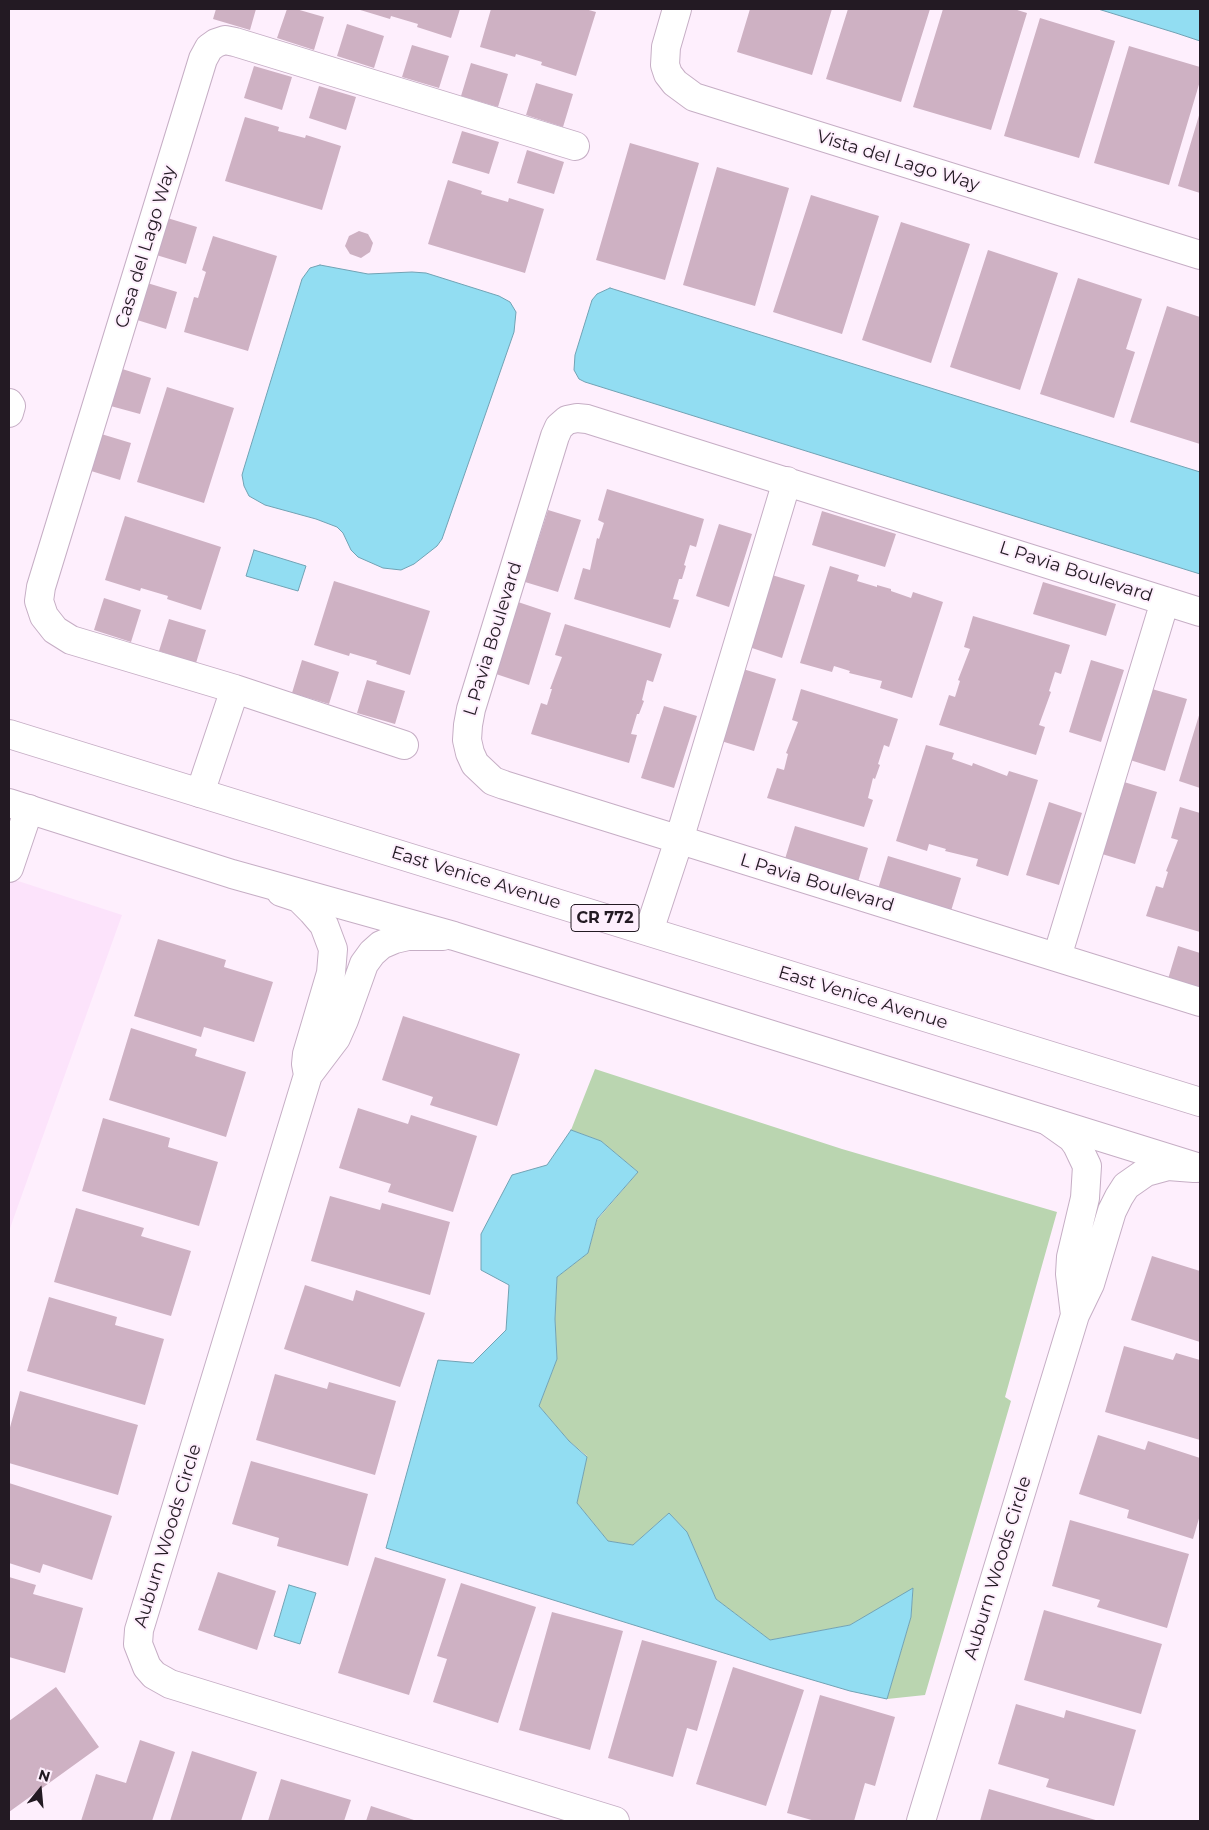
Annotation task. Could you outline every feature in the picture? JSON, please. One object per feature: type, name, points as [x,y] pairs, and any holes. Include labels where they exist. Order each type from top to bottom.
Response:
[{"type":"street","name":"Vista del Lago Way","points":[[677,9],[666,47],[665,65],[668,74],[676,83],[694,97],[1200,255]]},
{"type":"street","name":"Casa del Lago Way","points":[[404,745],[234,689],[71,640],[55,630],[44,616],[39,601],[41,587],[203,59],[209,48],[216,43],[226,40],[236,42],[574,146]]},
{"type":"street","points":[[9,403],[9,413]]},
{"type":"street","name":"L Pavia Boulevard","points":[[1200,612],[787,481],[587,419],[577,418],[567,420],[559,427],[555,436],[471,709],[467,740],[475,764],[493,781],[1200,1002]]},
{"type":"street","points":[[649,931],[679,840],[787,481]]},
{"type":"street","points":[[1057,958],[1165,601]]},
{"type":"street","points":[[200,793],[234,689]]},
{"type":"street","name":"East Venice Avenue","points":[[9,734],[1200,1102]]},
{"type":"street","points":[[9,868],[19,806],[232,874],[454,936],[1200,1168]]},
{"type":"street","name":"Auburn Woods Circle","points":[[232,874],[299,898],[324,925],[330,940],[333,949],[331,973],[307,1054],[308,1075]]},
{"type":"street","name":"Auburn Woods Circle","points":[[454,936],[408,936],[381,945],[372,952],[364,964],[336,1038],[308,1075],[139,1630],[138,1644],[143,1660],[154,1675],[170,1684],[615,1821]]},
{"type":"street","name":"Auburn Woods Circle","points":[[1048,1121],[1072,1138],[1086,1166],[1085,1198],[1071,1257],[1070,1274],[1075,1315]]},
{"type":"street","name":"Auburn Woods Circle","points":[[921,1821],[1075,1315],[1090,1284],[1112,1210],[1126,1186],[1146,1172],[1168,1166],[1200,1168]]},
{"type":"shaded area","points":[[9,878],[122,915],[9,1231]]},
{"type":"green space","points":[[595,1069],[842,1149],[1057,1212],[1005,1397],[1011,1401],[925,1695],[887,1699],[911,1617],[913,1589],[850,1625],[770,1640],[716,1599],[687,1532],[669,1513],[633,1545],[608,1541],[577,1503],[587,1456],[569,1441],[539,1406],[557,1359],[555,1319],[557,1277],[588,1253],[597,1220],[638,1172],[601,1141],[571,1130]]},
{"type":"water","points":[[1098,9],[1200,9],[1200,41],[1176,33]]},
{"type":"water","points":[[320,265],[368,274],[426,273],[499,296],[510,302],[516,312],[514,332],[442,539],[437,546],[414,564],[401,570],[383,568],[358,557],[351,550],[343,533],[337,527],[316,519],[265,505],[249,496],[244,486],[242,475],[302,279],[310,268]]},
{"type":"water","points":[[610,288],[1200,472],[1200,574],[585,382],[579,379],[574,370],[575,355],[592,300],[597,294]]},
{"type":"water","points":[[254,550],[306,566],[298,591],[246,576]]},
{"type":"water","points":[[571,1130],[601,1141],[638,1172],[597,1219],[588,1253],[557,1277],[555,1319],[557,1359],[539,1406],[569,1441],[587,1457],[577,1503],[608,1541],[633,1545],[669,1513],[687,1532],[716,1599],[770,1640],[850,1625],[913,1588],[911,1617],[887,1699],[850,1691],[772,1668],[386,1548],[438,1360],[473,1363],[506,1330],[509,1285],[481,1270],[481,1234],[512,1175],[547,1165]]},
{"type":"water","points":[[289,1585],[316,1593],[300,1644],[274,1636]]},
{"type":"building","points":[[216,9],[256,9],[250,30],[213,19]]},
{"type":"building","points":[[287,9],[296,9],[324,17],[314,50],[277,38]]},
{"type":"building","points":[[357,9],[460,9],[451,38],[417,27],[418,24],[391,16],[390,19]]},
{"type":"building","points":[[491,9],[585,9],[596,12],[576,76],[541,65],[542,62],[516,54],[515,57],[480,47]]},
{"type":"building","points":[[750,9],[832,9],[812,75],[737,52]]},
{"type":"building","points":[[848,9],[930,9],[901,102],[826,79]]},
{"type":"building","points":[[943,9],[1014,9],[1027,13],[991,130],[913,107]]},
{"type":"building","points":[[1040,18],[1115,41],[1079,158],[1004,136]]},
{"type":"building","points":[[347,24],[384,36],[374,68],[337,56]]},
{"type":"building","points":[[412,45],[449,56],[439,88],[402,77]]},
{"type":"building","points":[[1129,46],[1200,67],[1200,81],[1169,185],[1094,163]]},
{"type":"building","points":[[471,63],[508,74],[498,107],[461,96]]},
{"type":"building","points":[[254,66],[292,77],[282,110],[244,98]]},
{"type":"building","points":[[536,83],[573,94],[563,127],[526,115]]},
{"type":"building","points":[[319,86],[356,97],[346,130],[309,118]]},
{"type":"building","points":[[1200,112],[1200,193],[1178,186]]},
{"type":"building","points":[[245,117],[279,127],[278,131],[305,138],[306,135],[341,146],[322,210],[225,181]]},
{"type":"building","points":[[462,131],[499,142],[489,174],[452,163]]},
{"type":"building","points":[[630,143],[699,163],[665,280],[596,260]]},
{"type":"building","points":[[527,150],[564,162],[554,194],[517,183]]},
{"type":"building","points":[[717,167],[789,188],[755,306],[683,285]]},
{"type":"building","points":[[448,180],[482,191],[481,194],[508,202],[509,198],[544,209],[525,273],[428,244]]},
{"type":"building","points":[[811,195],[879,216],[842,334],[773,312]]},
{"type":"building","points":[[164,217],[197,227],[186,264],[153,254]]},
{"type":"building","points":[[901,222],[970,244],[931,363],[862,340]]},
{"type":"building","points":[[359,231],[368,234],[373,243],[370,252],[361,258],[350,254],[345,246],[349,236]]},
{"type":"building","points":[[213,236],[277,256],[248,351],[184,332],[194,297],[198,298],[206,272],[202,270]]},
{"type":"building","points":[[988,250],[1058,273],[1020,390],[950,367]]},
{"type":"building","points":[[1078,278],[1142,299],[1126,349],[1135,352],[1114,418],[1040,394]]},
{"type":"building","points":[[144,282],[177,292],[166,329],[134,319]]},
{"type":"building","points":[[1167,306],[1200,317],[1200,444],[1130,422]]},
{"type":"building","points":[[119,368],[151,378],[140,414],[107,405]]},
{"type":"building","points":[[167,387],[234,408],[204,503],[137,482]]},
{"type":"building","points":[[98,433],[131,443],[120,480],[88,470]]},
{"type":"building","points":[[607,489],[704,519],[696,547],[690,545],[682,579],[679,579],[673,599],[679,600],[670,628],[574,599],[583,568],[590,570],[597,538],[599,539],[604,523],[598,520]]},
{"type":"building","points":[[548,510],[581,520],[558,592],[525,582]]},
{"type":"building","points":[[822,511],[896,534],[885,567],[812,545]]},
{"type":"building","points":[[125,516],[221,547],[201,610],[167,599],[168,596],[141,588],[140,591],[105,580]]},
{"type":"building","points":[[719,524],[752,534],[729,607],[696,596]]},
{"type":"building","points":[[830,566],[859,575],[857,581],[891,589],[891,591],[911,598],[913,592],[943,602],[912,698],[880,688],[882,681],[849,673],[850,671],[834,666],[832,672],[800,663]]},
{"type":"building","points":[[772,575],[805,585],[782,658],[749,647]]},
{"type":"building","points":[[334,581],[430,611],[410,675],[376,664],[377,661],[350,653],[349,656],[314,645]]},
{"type":"building","points":[[1043,582],[1116,604],[1106,636],[1033,614]]},
{"type":"building","points":[[104,598],[141,610],[131,642],[94,630]]},
{"type":"building","points":[[518,602],[551,613],[529,685],[496,674]]},
{"type":"building","points":[[973,616],[1070,645],[1061,674],[1055,672],[1049,691],[1051,692],[1039,725],[1045,727],[1036,755],[939,725],[949,695],[955,697],[960,681],[958,680],[970,649],[964,647]]},
{"type":"building","points":[[169,619],[206,630],[196,663],[159,651]]},
{"type":"building","points":[[565,624],[662,654],[653,682],[647,680],[642,700],[644,701],[639,714],[637,714],[631,734],[637,735],[629,763],[531,734],[541,703],[547,705],[552,689],[550,689],[562,657],[555,655]]},
{"type":"building","points":[[302,660],[339,672],[329,704],[292,693]]},
{"type":"building","points":[[1091,660],[1124,670],[1101,742],[1069,732]]},
{"type":"building","points":[[743,669],[776,679],[754,751],[721,741]]},
{"type":"building","points":[[367,680],[405,691],[395,724],[357,713]]},
{"type":"building","points":[[801,689],[898,719],[889,747],[884,745],[878,764],[880,765],[875,779],[873,778],[868,798],[873,800],[864,827],[767,798],[777,768],[784,770],[788,754],[786,753],[798,722],[792,720]]},
{"type":"building","points":[[1152,689],[1187,699],[1165,771],[1130,760]]},
{"type":"building","points":[[664,706],[697,716],[674,788],[641,778]]},
{"type":"building","points":[[1200,712],[1200,788],[1179,781]]},
{"type":"building","points":[[926,745],[954,753],[952,759],[972,766],[973,763],[1007,776],[1009,771],[1038,780],[1008,876],[976,866],[978,859],[945,851],[946,849],[929,844],[927,851],[896,841]]},
{"type":"building","points":[[1124,782],[1157,792],[1135,864],[1102,854]]},
{"type":"building","points":[[1049,802],[1082,813],[1059,885],[1026,875]]},
{"type":"building","points":[[1180,807],[1200,813],[1200,932],[1146,916],[1156,886],[1163,888],[1168,872],[1166,871],[1178,840],[1171,838]]},
{"type":"building","points":[[795,826],[868,848],[858,882],[785,859]]},
{"type":"building","points":[[888,856],[961,878],[951,911],[878,889]]},
{"type":"building","points":[[158,939],[226,960],[224,967],[273,982],[254,1042],[204,1027],[201,1037],[134,1016]]},
{"type":"building","points":[[1178,946],[1200,953],[1200,989],[1168,979]]},
{"type":"building","points":[[403,1016],[520,1054],[497,1126],[430,1105],[433,1097],[382,1080]]},
{"type":"building","points":[[131,1028],[197,1049],[195,1056],[246,1072],[226,1137],[109,1100]]},
{"type":"building","points":[[358,1108],[408,1124],[411,1115],[477,1136],[453,1212],[388,1192],[391,1184],[339,1168]]},
{"type":"building","points":[[103,1118],[170,1138],[168,1147],[218,1162],[199,1226],[82,1191]]},
{"type":"building","points":[[330,1196],[380,1210],[382,1203],[450,1222],[430,1295],[311,1261]]},
{"type":"building","points":[[76,1208],[144,1228],[141,1236],[191,1251],[171,1316],[54,1282]]},
{"type":"building","points":[[1152,1256],[1200,1271],[1200,1342],[1131,1320]]},
{"type":"building","points":[[305,1285],[353,1301],[356,1290],[425,1313],[400,1387],[284,1349]]},
{"type":"building","points":[[49,1297],[117,1317],[115,1325],[164,1339],[145,1405],[27,1371]]},
{"type":"building","points":[[1124,1346],[1173,1360],[1176,1353],[1200,1360],[1200,1440],[1105,1412]]},
{"type":"building","points":[[275,1374],[327,1389],[329,1382],[396,1401],[375,1475],[256,1440]]},
{"type":"building","points":[[20,1391],[138,1425],[118,1495],[9,1463],[9,1431]]},
{"type":"building","points":[[1098,1435],[1145,1450],[1148,1441],[1200,1458],[1200,1515],[1193,1539],[1127,1518],[1129,1510],[1079,1494]]},
{"type":"building","points":[[251,1461],[368,1494],[348,1566],[277,1546],[279,1538],[232,1524]]},
{"type":"building","points":[[9,1483],[112,1516],[92,1580],[43,1564],[40,1573],[9,1563]]},
{"type":"building","points":[[1070,1520],[1189,1554],[1167,1628],[1097,1607],[1100,1600],[1052,1586]]},
{"type":"building","points":[[375,1557],[446,1579],[409,1695],[338,1673]]},
{"type":"building","points":[[218,1572],[276,1591],[257,1650],[198,1630]]},
{"type":"building","points":[[9,1577],[36,1585],[33,1594],[83,1608],[65,1673],[9,1657]]},
{"type":"building","points":[[461,1583],[536,1607],[498,1723],[433,1702],[447,1659],[437,1656]]},
{"type":"building","points":[[1044,1610],[1162,1644],[1141,1714],[1024,1680]]},
{"type":"building","points":[[552,1612],[623,1631],[590,1750],[519,1730]]},
{"type":"building","points":[[642,1640],[717,1661],[697,1731],[687,1728],[673,1777],[608,1758]]},
{"type":"building","points":[[733,1667],[804,1690],[766,1806],[696,1784]]},
{"type":"building","points":[[56,1687],[99,1747],[9,1812],[9,1721]]},
{"type":"building","points":[[820,1695],[895,1717],[875,1786],[865,1783],[854,1821],[815,1821],[787,1813]]},
{"type":"building","points":[[1016,1704],[1064,1718],[1066,1710],[1136,1730],[1114,1806],[1046,1787],[1049,1779],[998,1764]]},
{"type":"building","points":[[140,1740],[175,1752],[152,1821],[81,1821],[96,1774],[126,1783]]},
{"type":"building","points":[[192,1751],[257,1772],[241,1821],[170,1821]]},
{"type":"building","points":[[281,1779],[351,1800],[344,1821],[268,1821]]},
{"type":"building","points":[[989,1789],[1099,1821],[980,1821]]},
{"type":"building","points":[[371,1806],[417,1821],[366,1821]]}]
